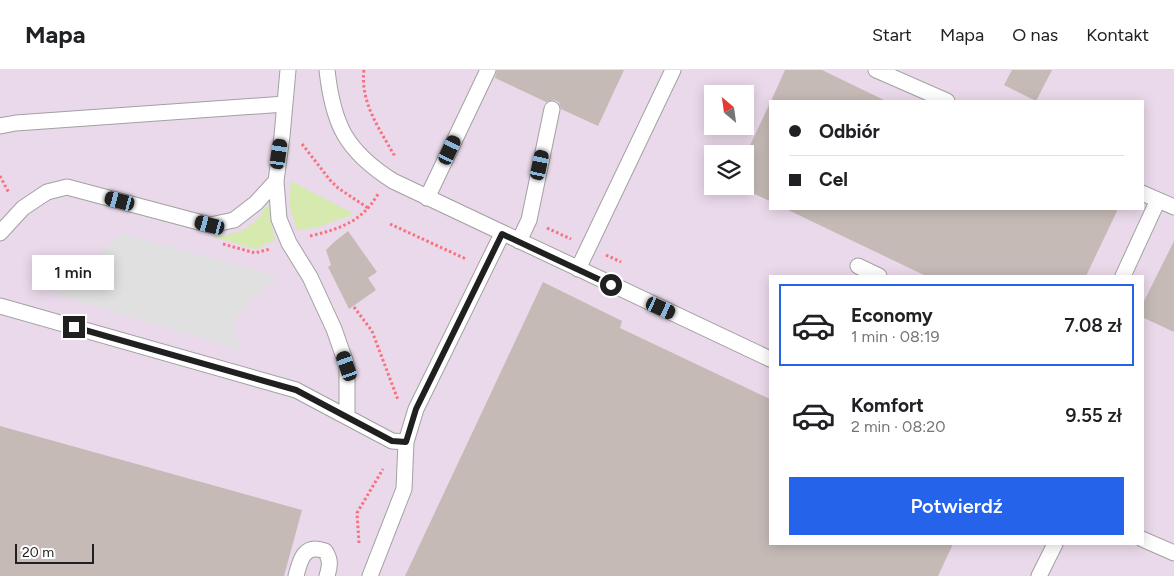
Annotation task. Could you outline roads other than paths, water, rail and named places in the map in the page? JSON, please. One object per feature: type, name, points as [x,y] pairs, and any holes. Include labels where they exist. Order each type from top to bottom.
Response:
[{"type":"lane","points":[[288,70],[276,181],[282,227],[310,277],[334,329],[347,366],[347,416]]},
{"type":"lane","points":[[327,70],[333,107],[343,134],[352,147],[386,176],[502,234],[769,359]]},
{"type":"lane","points":[[427,198],[488,70]]},
{"type":"lane","points":[[578,269],[673,70]]},
{"type":"lane","points":[[876,70],[945,100]]},
{"type":"lane","points":[[0,126],[16,123],[285,104]]},
{"type":"lane","points":[[519,241],[529,220],[552,109]]},
{"type":"lane","points":[[0,233],[23,208],[47,192],[67,187],[210,225],[234,220],[256,203],[276,181]]},
{"type":"lane","points":[[1144,194],[1174,207]]},
{"type":"lane","points":[[1123,275],[1158,200]]},
{"type":"lane","points":[[370,576],[404,489],[406,442],[416,409],[502,234]]},
{"type":"lane","points":[[858,266],[877,275]]},
{"type":"lane","points":[[0,306],[296,390],[392,441],[406,442]]},
{"type":"lane","points":[[1144,540],[1174,553]]},
{"type":"lane","points":[[1039,576],[1054,545]]},
{"type":"lane","points":[[296,576],[303,555],[308,550],[314,548],[325,551],[329,558],[330,566],[327,576]]}]
